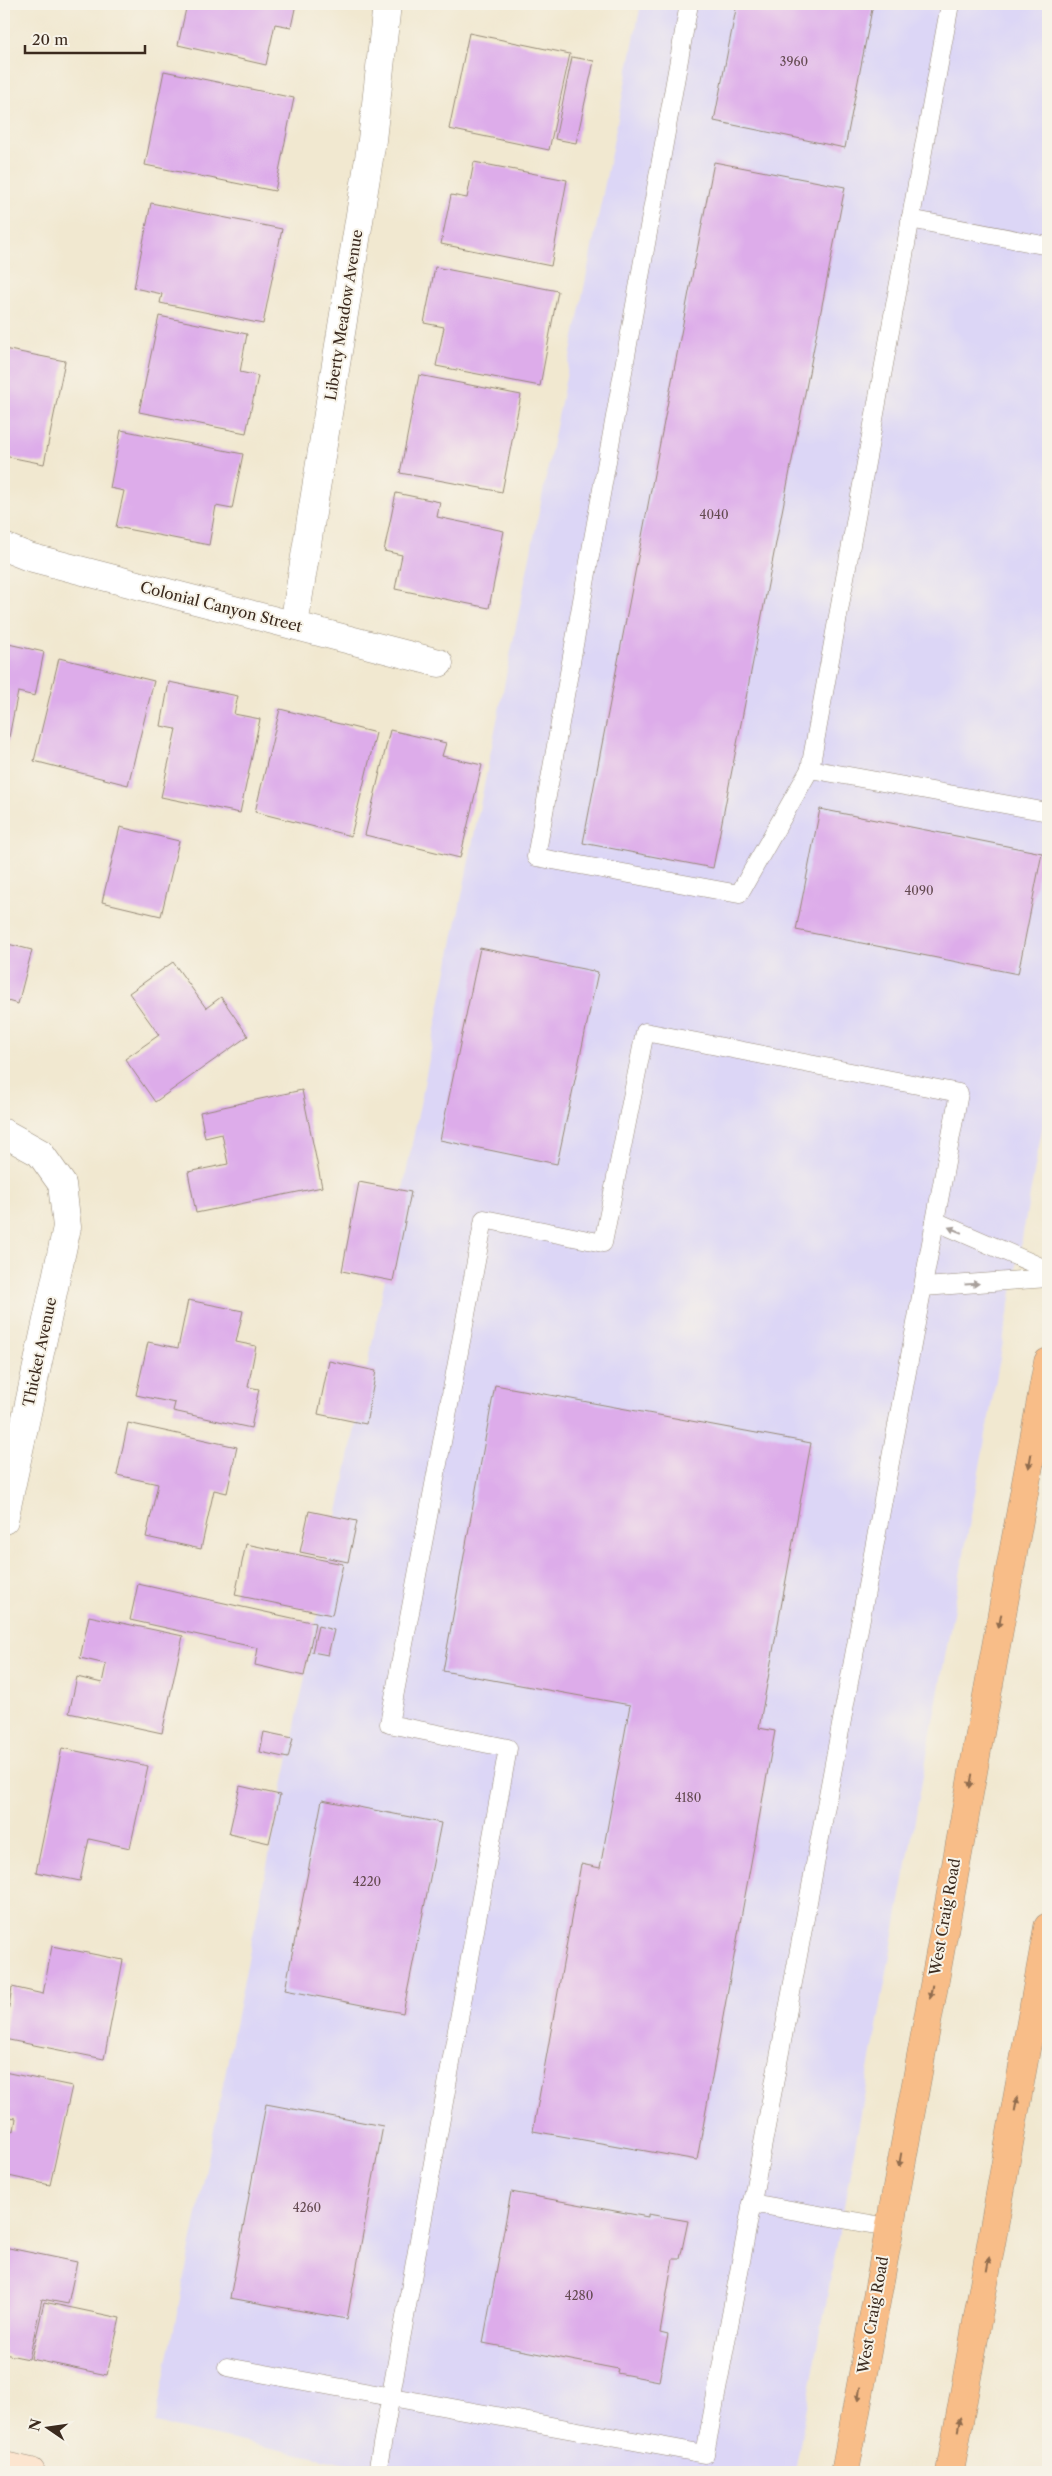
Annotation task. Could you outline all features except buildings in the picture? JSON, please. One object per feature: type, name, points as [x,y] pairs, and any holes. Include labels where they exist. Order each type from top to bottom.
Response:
[{"type":"main road","name":"West Craig Road","points":[[845,2472],[888,2227],[1048,1362]]},
{"type":"main road","points":[[950,2472],[1048,1927]]},
{"type":"street","name":"Liberty Meadow Avenue","points":[[294,626],[372,140],[387,4]]},
{"type":"street","name":"Colonial Canyon Street","points":[[4,547],[29,557],[439,663]]},
{"type":"street","name":"Thicket Avenue","points":[[4,1133],[40,1154],[62,1184],[68,1227],[4,1520]]},
{"type":"street","points":[[4,2466],[31,2472]]},
{"type":"lane","points":[[689,4],[536,856],[740,894],[810,769],[950,4]]},
{"type":"lane","points":[[910,220],[1048,246]]},
{"type":"lane","points":[[810,769],[1048,812]]},
{"type":"lane","points":[[227,2367],[392,2397],[705,2454],[960,1093],[645,1032],[603,1243],[484,1219],[389,1724],[508,1748],[434,2148],[392,2397],[377,2472]]},
{"type":"lane","points":[[935,1221],[1048,1270]]},
{"type":"lane","points":[[924,1287],[1048,1278]]},
{"type":"lane","points":[[752,2203],[888,2227]]},
{"type":"shaded area","points":[[641,4],[1048,4],[1048,1097],[795,2472],[382,2472],[155,2423]]}]
